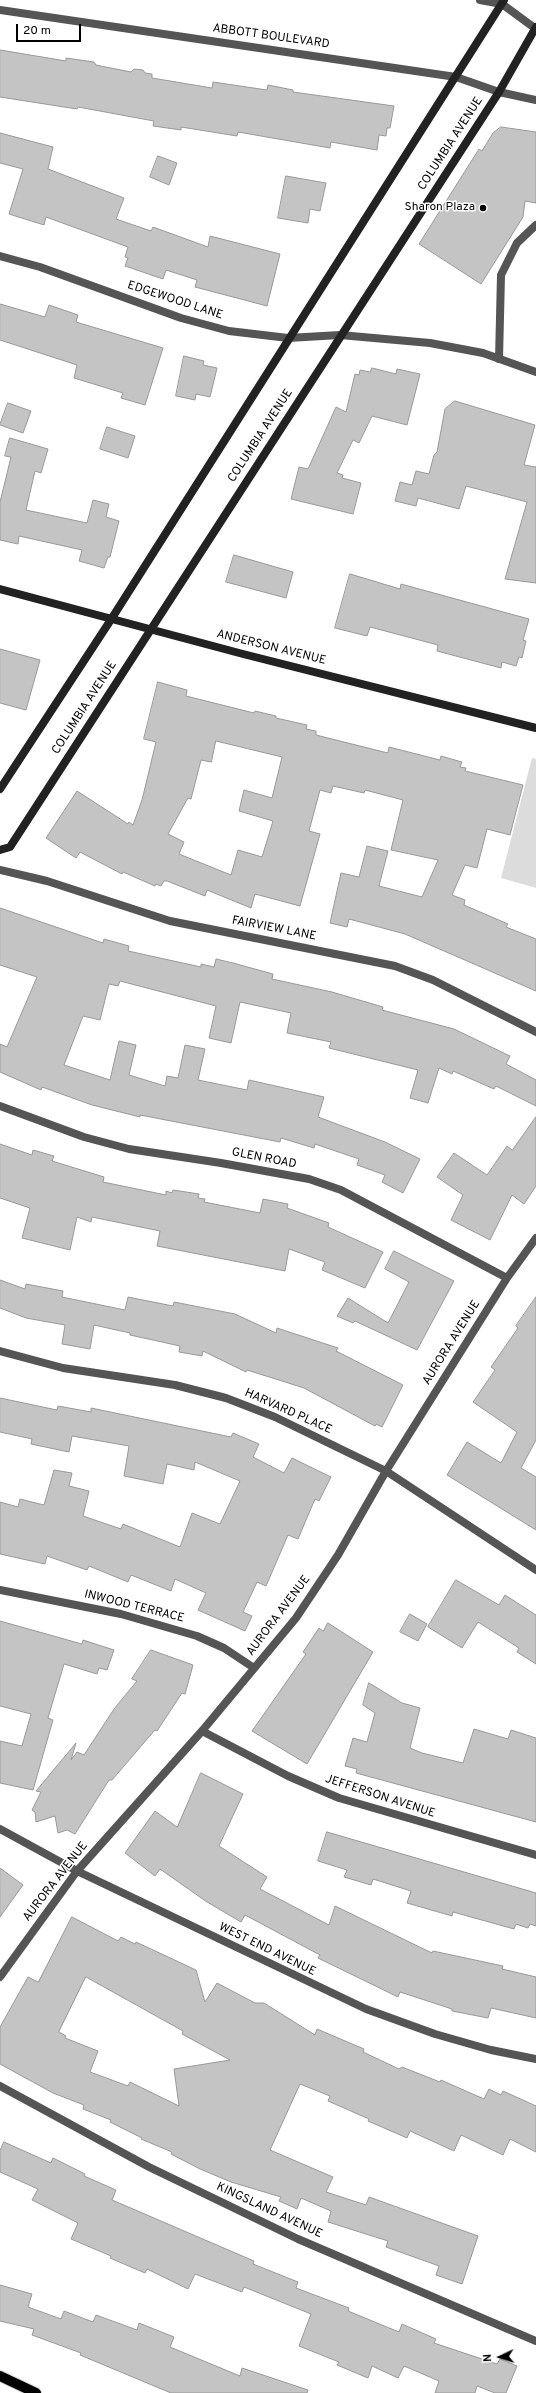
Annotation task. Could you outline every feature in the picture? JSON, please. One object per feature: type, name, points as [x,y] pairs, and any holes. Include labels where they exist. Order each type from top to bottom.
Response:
[{"type":"main road","points":[[0,2376],[36,2393]]},
{"type":"street","points":[[480,0],[503,2],[536,28]]},
{"type":"street","points":[[0,789],[112,618],[288,338],[503,2]]},
{"type":"street","name":"ABBOTT BOULEVARD","points":[[0,10],[456,77],[499,92],[536,100]]},
{"type":"street","name":"COLUMBIA AVENUE","points":[[0,850],[10,847],[340,335],[499,92],[536,28]]},
{"type":"street","points":[[499,358],[501,275],[517,243],[536,225]]},
{"type":"street","name":"EDGEWOOD LANE","points":[[0,256],[40,267],[180,318],[230,331],[288,338],[340,335],[430,343],[499,358],[536,372]]},
{"type":"street","name":"ANDERSON AVENUE","points":[[0,589],[536,728]]},
{"type":"street","name":"FAIRVIEW LANE","points":[[0,870],[46,881],[170,921],[395,966],[433,980],[536,1032]]},
{"type":"street","name":"GLEN ROAD","points":[[0,1106],[84,1137],[129,1149],[302,1178],[341,1190],[507,1278]]},
{"type":"street","name":"AURORA AVENUE","points":[[0,1978],[77,1871],[202,1731],[296,1618],[338,1555],[386,1471],[507,1278],[536,1238]]},
{"type":"street","name":"HARVARD PLACE","points":[[0,1352],[63,1368],[175,1385],[226,1398],[276,1417],[386,1471],[536,1570]]},
{"type":"street","name":"INWOOD TERRACE","points":[[0,1590],[121,1614],[197,1636],[224,1648],[254,1668]]},
{"type":"street","name":"JEFFERSON AVENUE","points":[[202,1731],[288,1776],[339,1798],[536,1856]]},
{"type":"street","name":"WEST END AVENUE","points":[[0,1829],[77,1871],[366,2009],[435,2034],[491,2050],[536,2059]]},
{"type":"street","name":"KINGSLAND AVENUE","points":[[0,2086],[149,2166],[298,2239],[536,2341]]},
{"type":"shaded area","points":[[532,758],[536,759],[536,888],[501,878]]},
{"type":"building","points":[[0,50],[66,61],[66,58],[94,62],[96,65],[131,72],[134,69],[143,70],[145,73],[152,74],[152,78],[212,88],[213,82],[267,90],[268,85],[293,90],[293,92],[394,106],[390,128],[387,128],[386,136],[379,135],[377,150],[331,142],[330,148],[238,132],[237,136],[181,127],[181,130],[153,126],[154,121],[78,107],[77,109],[0,97]]},
{"type":"building","name":"Sharon Plaza","points":[[501,127],[536,132],[536,203],[525,201],[523,217],[481,284],[419,244],[479,149],[482,151],[493,133]]},
{"type":"building","points":[[0,133],[53,147],[48,169],[124,198],[116,219],[151,231],[153,227],[208,247],[210,236],[280,254],[267,306],[195,287],[197,280],[166,270],[163,279],[125,266],[128,258],[125,257],[128,247],[46,217],[44,225],[9,214],[23,169],[0,163]]},
{"type":"building","points":[[158,156],[177,163],[169,185],[150,177]]},
{"type":"building","points":[[286,176],[326,183],[320,211],[310,209],[308,223],[278,218]]},
{"type":"building","points":[[0,304],[45,317],[49,305],[78,315],[76,322],[163,348],[145,405],[121,398],[123,393],[74,378],[77,365],[0,340]]},
{"type":"building","points":[[184,356],[204,361],[203,365],[217,368],[210,397],[196,394],[195,400],[176,396]]},
{"type":"building","points":[[372,368],[396,374],[397,369],[420,374],[407,425],[372,416],[359,443],[353,440],[337,473],[343,475],[342,478],[361,483],[353,514],[291,499],[299,467],[308,469],[336,407],[346,412],[355,374],[359,375],[360,370],[370,372]]},
{"type":"building","points":[[455,401],[535,425],[524,465],[536,467],[536,583],[505,579],[527,502],[466,486],[459,509],[418,498],[416,506],[395,501],[400,482],[412,485],[416,471],[429,474],[434,455],[437,452],[445,409]]},
{"type":"building","points":[[8,403],[31,411],[23,433],[0,425]]},
{"type":"building","points":[[107,427],[135,436],[128,458],[100,449]]},
{"type":"building","points":[[10,438],[48,449],[41,473],[35,471],[26,510],[87,523],[93,500],[109,504],[106,517],[119,521],[110,557],[108,557],[104,568],[79,561],[82,550],[19,536],[18,544],[0,540],[0,502],[11,457],[5,456]]},
{"type":"building","points":[[234,555],[293,572],[286,598],[226,582]]},
{"type":"building","points":[[350,574],[400,589],[401,584],[529,619],[523,640],[526,641],[522,658],[519,657],[516,666],[502,662],[501,668],[437,651],[438,645],[370,627],[367,636],[335,628]]},
{"type":"building","points":[[0,649],[40,660],[26,710],[0,703]]},
{"type":"building","points":[[158,682],[187,690],[186,696],[254,713],[255,711],[276,716],[276,718],[307,725],[306,729],[316,731],[316,735],[388,753],[389,747],[440,760],[441,756],[462,762],[460,767],[466,768],[465,771],[523,785],[510,835],[487,829],[477,868],[465,865],[452,895],[465,900],[464,905],[508,924],[506,927],[536,939],[536,991],[405,934],[349,919],[347,927],[330,923],[341,873],[359,877],[367,846],[388,851],[379,886],[422,897],[438,860],[391,850],[403,800],[365,790],[364,793],[333,786],[331,793],[320,790],[309,831],[320,834],[300,906],[255,894],[251,908],[207,890],[205,896],[167,881],[164,881],[161,886],[156,884],[155,886],[123,872],[122,874],[80,852],[76,858],[46,838],[77,791],[128,824],[129,822],[133,825],[142,800],[156,742],[144,739]],"holes":[[[216,741],[282,757],[272,798],[244,790],[239,811],[273,821],[262,857],[238,850],[231,875],[179,854],[184,842],[168,834],[188,798],[191,799],[201,760],[211,762]]]},
{"type":"building","points":[[0,908],[103,943],[104,939],[129,946],[128,951],[201,967],[201,964],[214,967],[216,959],[233,963],[273,974],[272,979],[332,992],[383,1007],[382,1010],[454,1029],[510,1056],[506,1064],[536,1080],[536,1106],[496,1086],[494,1089],[453,1071],[452,1074],[439,1068],[428,1103],[410,1098],[418,1070],[329,1048],[331,1042],[287,1033],[291,1013],[240,1002],[231,1043],[209,1038],[216,1006],[120,981],[118,986],[109,984],[100,1020],[83,1016],[64,1065],[110,1080],[119,1041],[136,1045],[129,1075],[165,1086],[167,1076],[178,1078],[185,1045],[205,1049],[198,1080],[247,1090],[249,1080],[324,1097],[318,1117],[385,1142],[420,1159],[403,1193],[382,1182],[385,1175],[357,1165],[359,1159],[315,1144],[314,1148],[281,1138],[280,1142],[140,1115],[140,1117],[92,1105],[42,1087],[41,1090],[0,1072],[0,1044],[7,1047],[37,977],[0,965]]},
{"type":"building","points":[[536,1117],[536,1186],[524,1204],[512,1195],[490,1240],[451,1220],[463,1195],[437,1177],[454,1153],[487,1175],[507,1146],[512,1150]]},
{"type":"building","points":[[0,1144],[32,1155],[33,1150],[54,1156],[52,1161],[104,1177],[103,1182],[166,1195],[166,1191],[172,1193],[173,1190],[199,1194],[198,1198],[205,1199],[204,1202],[260,1213],[263,1199],[288,1204],[287,1208],[329,1223],[328,1227],[383,1252],[365,1288],[322,1270],[325,1262],[289,1249],[285,1271],[157,1246],[160,1231],[92,1217],[91,1222],[77,1217],[70,1250],[22,1238],[30,1208],[0,1198]]},
{"type":"building","points":[[394,1251],[454,1281],[417,1350],[355,1321],[353,1323],[337,1316],[348,1298],[388,1323],[409,1282],[385,1269]]},
{"type":"building","points":[[0,1280],[25,1289],[26,1284],[63,1291],[62,1297],[125,1310],[128,1297],[173,1306],[174,1302],[235,1314],[276,1333],[277,1328],[338,1348],[336,1351],[403,1385],[382,1427],[376,1424],[375,1426],[304,1388],[247,1370],[246,1372],[203,1351],[202,1356],[179,1352],[180,1346],[94,1325],[90,1349],[62,1344],[65,1325],[26,1318],[0,1308]]},
{"type":"building","points":[[536,1297],[536,1440],[521,1468],[536,1477],[536,1530],[447,1475],[467,1442],[501,1463],[517,1432],[473,1402],[495,1370],[491,1367],[518,1328],[516,1326]]},
{"type":"building","points":[[0,1398],[57,1410],[58,1406],[91,1412],[91,1408],[231,1437],[233,1433],[259,1444],[253,1457],[284,1473],[292,1458],[331,1477],[319,1501],[315,1499],[298,1539],[288,1535],[266,1586],[257,1582],[243,1612],[252,1616],[245,1631],[198,1610],[206,1593],[175,1579],[171,1591],[131,1575],[128,1582],[89,1566],[87,1570],[47,1556],[45,1564],[0,1554],[0,1502],[18,1507],[20,1499],[44,1505],[54,1470],[72,1473],[69,1486],[89,1491],[83,1516],[121,1529],[123,1524],[180,1547],[192,1513],[220,1524],[240,1481],[195,1462],[194,1470],[167,1464],[163,1484],[124,1476],[129,1446],[72,1436],[69,1452],[31,1444],[32,1439],[0,1432]]},
{"type":"building","points":[[456,1580],[499,1605],[505,1595],[536,1615],[536,1664],[517,1652],[519,1648],[478,1622],[462,1648],[428,1627]]},
{"type":"building","points":[[410,1614],[427,1624],[418,1641],[400,1632]]},
{"type":"building","points":[[0,1621],[82,1644],[83,1640],[114,1650],[107,1670],[99,1668],[97,1674],[64,1664],[48,1718],[53,1720],[33,1790],[0,1783],[0,1741],[22,1746],[31,1714],[0,1706]]},
{"type":"building","points":[[328,1623],[373,1652],[307,1764],[252,1731],[306,1654],[303,1652],[319,1628],[323,1631]]},
{"type":"building","points":[[151,1650],[193,1665],[185,1694],[182,1693],[157,1731],[155,1730],[112,1780],[109,1780],[75,1834],[67,1830],[58,1833],[55,1816],[36,1822],[35,1812],[32,1810],[41,1792],[36,1791],[76,1743],[71,1760],[77,1752],[84,1755],[114,1709],[137,1681],[132,1679]]},
{"type":"building","points":[[369,1683],[402,1703],[420,1708],[410,1748],[422,1753],[463,1763],[474,1729],[508,1739],[511,1730],[536,1738],[536,1822],[356,1773],[357,1769],[345,1766],[353,1738],[367,1742],[375,1713],[363,1705]]},
{"type":"building","points":[[201,1773],[243,1794],[219,1846],[267,1877],[260,1889],[329,1925],[335,1906],[432,1953],[433,1951],[503,1966],[502,1969],[536,1977],[536,2018],[491,2008],[488,2018],[452,2011],[452,2009],[400,1992],[398,1997],[318,1958],[320,1955],[245,1915],[241,1922],[207,1902],[160,1869],[155,1876],[125,1853],[155,1811],[177,1827]]},
{"type":"building","points":[[327,1832],[536,1893],[536,1926],[530,1924],[528,1928],[516,1924],[514,1929],[453,1912],[452,1916],[407,1903],[411,1891],[373,1879],[371,1885],[344,1877],[347,1870],[318,1861]]},
{"type":"building","points":[[0,1868],[23,1885],[0,1917]]},
{"type":"building","points":[[72,1917],[118,1941],[121,1937],[135,1944],[136,1942],[196,1970],[205,2002],[217,1983],[255,2003],[264,2003],[315,2035],[317,2029],[364,2049],[363,2052],[399,2069],[402,2067],[440,2082],[441,2080],[484,2099],[489,2089],[501,2095],[503,2091],[536,2106],[536,2152],[510,2139],[503,2155],[461,2135],[454,2151],[410,2131],[407,2138],[328,2101],[330,2096],[300,2084],[270,2150],[333,2177],[326,2192],[366,2205],[369,2197],[478,2236],[462,2284],[436,2275],[439,2266],[386,2247],[388,2241],[328,2222],[331,2211],[301,2198],[297,2209],[279,2201],[281,2197],[231,2182],[200,2169],[171,2154],[172,2152],[141,2139],[142,2138],[110,2122],[111,2120],[83,2109],[84,2105],[53,2093],[0,2064],[0,2027],[28,1977],[38,1982]],"holes":[[[86,1977],[183,2031],[182,2034],[230,2060],[174,2069],[179,2106],[130,2082],[128,2086],[90,2072],[98,2051],[65,2038],[66,2036],[59,2032]]]},
{"type":"building","points":[[4,2142],[51,2163],[53,2158],[85,2174],[84,2176],[116,2190],[112,2200],[254,2261],[253,2264],[298,2282],[296,2288],[349,2308],[348,2311],[399,2332],[402,2324],[436,2339],[434,2343],[497,2364],[500,2359],[517,2366],[506,2393],[495,2393],[477,2386],[475,2393],[435,2393],[439,2381],[404,2366],[398,2378],[372,2366],[368,2378],[337,2365],[339,2362],[299,2346],[311,2314],[244,2287],[242,2292],[195,2274],[188,2289],[147,2269],[145,2273],[110,2258],[111,2256],[71,2239],[78,2223],[32,2200],[38,2189],[0,2172],[0,2151]]},
{"type":"building","points":[[0,2285],[32,2294],[28,2307],[61,2319],[64,2311],[93,2322],[96,2315],[137,2330],[139,2323],[174,2337],[170,2347],[240,2376],[242,2368],[308,2390],[307,2393],[171,2393],[80,2355],[81,2353],[32,2335],[34,2329],[0,2321]]},
{"type":"place","name":"Sharon Plaza","points":[[483,208]]}]
